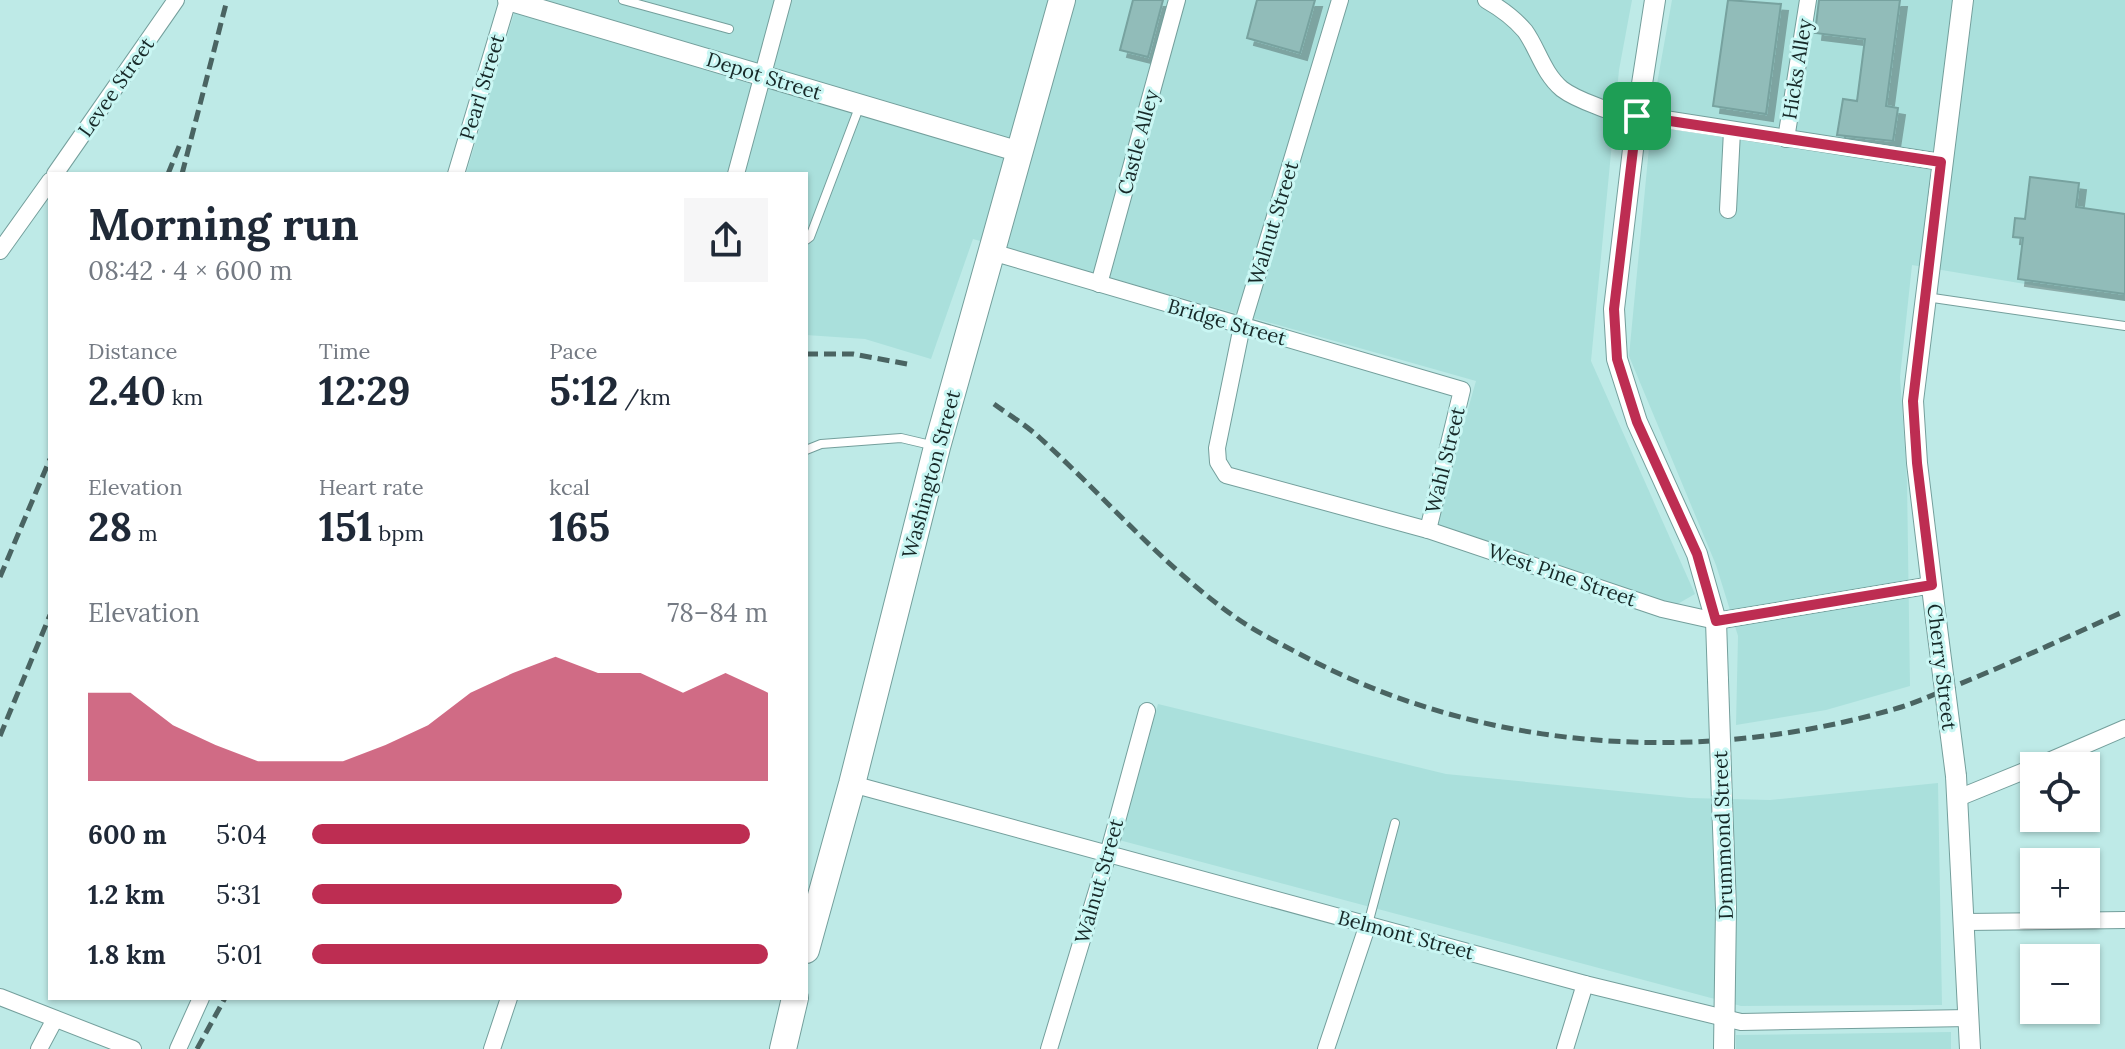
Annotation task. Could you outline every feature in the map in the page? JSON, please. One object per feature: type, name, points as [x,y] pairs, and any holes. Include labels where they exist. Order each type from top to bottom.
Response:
[{"type":"main road","name":"Washington Street","points":[[808,935],[852,784],[937,447],[1062,0]]},
{"type":"main road","points":[[783,1049],[795,1000]]},
{"type":"street","name":"Levee Street","points":[[56,172],[176,0]]},
{"type":"street","name":"Depot Street","points":[[508,0],[1020,152]]},
{"type":"street","name":"Pearl Street","points":[[457,172],[508,0]]},
{"type":"street","points":[[737,172],[783,0]]},
{"type":"street","name":"Castle Alley","points":[[1099,284],[1177,0]]},
{"type":"street","name":"Walnut Street","points":[[1217,448],[1242,326],[1340,0]]},
{"type":"street","points":[[1486,0],[1511,17],[1526,33],[1536,55],[1562,88],[1582,101],[1607,110],[1941,162]]},
{"type":"street","name":"Drummond Street","points":[[1655,0],[1637,116],[1614,309],[1617,359],[1637,422],[1697,554],[1716,621],[1726,908],[1724,1049]]},
{"type":"street","name":"Hicks Alley","points":[[1786,139],[1808,0]]},
{"type":"street","name":"Cherry Street","points":[[1963,0],[1913,401],[1917,463],[1958,798],[1970,1049]]},
{"type":"street","points":[[1728,210],[1732,131]]},
{"type":"street","points":[[0,251],[48,184]]},
{"type":"street","name":"Bridge Street","points":[[992,252],[1462,390]]},
{"type":"street","name":"Wahl Street","points":[[1428,530],[1462,390]]},
{"type":"street","name":"West Pine Street","points":[[1217,448],[1218,462],[1226,475],[1428,530],[1662,609],[1716,621],[1932,585]]},
{"type":"street","name":"Walnut Street","points":[[1049,1049],[1147,711]]},
{"type":"street","points":[[2070,752],[2125,728]]},
{"type":"street","points":[[1958,798],[2020,773]]},
{"type":"street","name":"Belmont Street","points":[[852,784],[1585,984],[1741,1022],[1969,1018]]},
{"type":"street","points":[[1965,922],[2125,920]]},
{"type":"street","points":[[1326,1049],[1368,924]]},
{"type":"street","points":[[1565,1049],[1585,984]]},
{"type":"street","points":[[0,997],[133,1049]]},
{"type":"street","points":[[178,1049],[200,1000]]},
{"type":"street","points":[[492,1049],[508,1000]]},
{"type":"street","points":[[39,1049],[55,1019]]},
{"type":"lane","points":[[623,0],[729,29]]},
{"type":"lane","points":[[808,238],[860,105]]},
{"type":"lane","points":[[1926,297],[2125,326]]},
{"type":"lane","points":[[808,449],[821,444],[901,438],[937,447]]},
{"type":"lane","points":[[1368,924],[1395,823]]},
{"type":"shaded area","points":[[518,0],[1632,0],[1619,70],[1591,361],[1695,594],[1674,606],[1435,525],[1476,381],[973,239],[931,359],[865,339],[808,335],[808,172],[467,172]]},
{"type":"shaded area","points":[[1672,0],[2125,0],[2125,301],[1912,265],[1900,377],[1907,481],[1910,686],[1826,710],[1736,725],[1738,636],[1716,565],[1629,356],[1653,106]]},
{"type":"shaded area","points":[[1158,704],[1446,774],[1690,798],[1770,800],[1938,783],[1942,1005],[1741,1006],[1119,840]]},
{"type":"shaded area","points":[[1951,1032],[1951,1049],[1736,1049],[1736,1035]]},
{"type":"building","points":[[1133,0],[1163,0],[1148,57],[1120,50]]},
{"type":"building","points":[[1257,0],[1315,0],[1300,53],[1247,38]]},
{"type":"building","points":[[1728,0],[1781,4],[1766,114],[1713,106]]},
{"type":"building","points":[[1819,0],[1900,0],[1886,106],[1898,108],[1893,141],[1837,135],[1843,99],[1857,101],[1865,39],[1815,33]]},
{"type":"building","points":[[2030,177],[2079,183],[2076,207],[2125,214],[2125,294],[2018,279],[2023,238],[2013,237],[2015,218],[2025,219]]},
{"type":"railway","points":[[183,172],[227,0]]},
{"type":"railway","points":[[169,172],[180,144]]},
{"type":"railway","points":[[808,354],[853,354],[907,364]]},
{"type":"railway","points":[[994,404],[1040,438],[1183,576],[1254,629],[1313,661],[1382,692],[1453,715],[1526,731],[1601,740],[1676,742],[1750,738],[1825,726],[1920,700],[2125,611]]},
{"type":"railway","points":[[0,577],[48,464]]},
{"type":"railway","points":[[0,736],[48,620]]},
{"type":"railway","points":[[197,1049],[224,1000]]},
{"type":"route","points":[[1637,116],[1941,162],[1913,401],[1932,585],[1716,621],[1697,554],[1637,422],[1617,359],[1614,309],[1637,116]]}]
